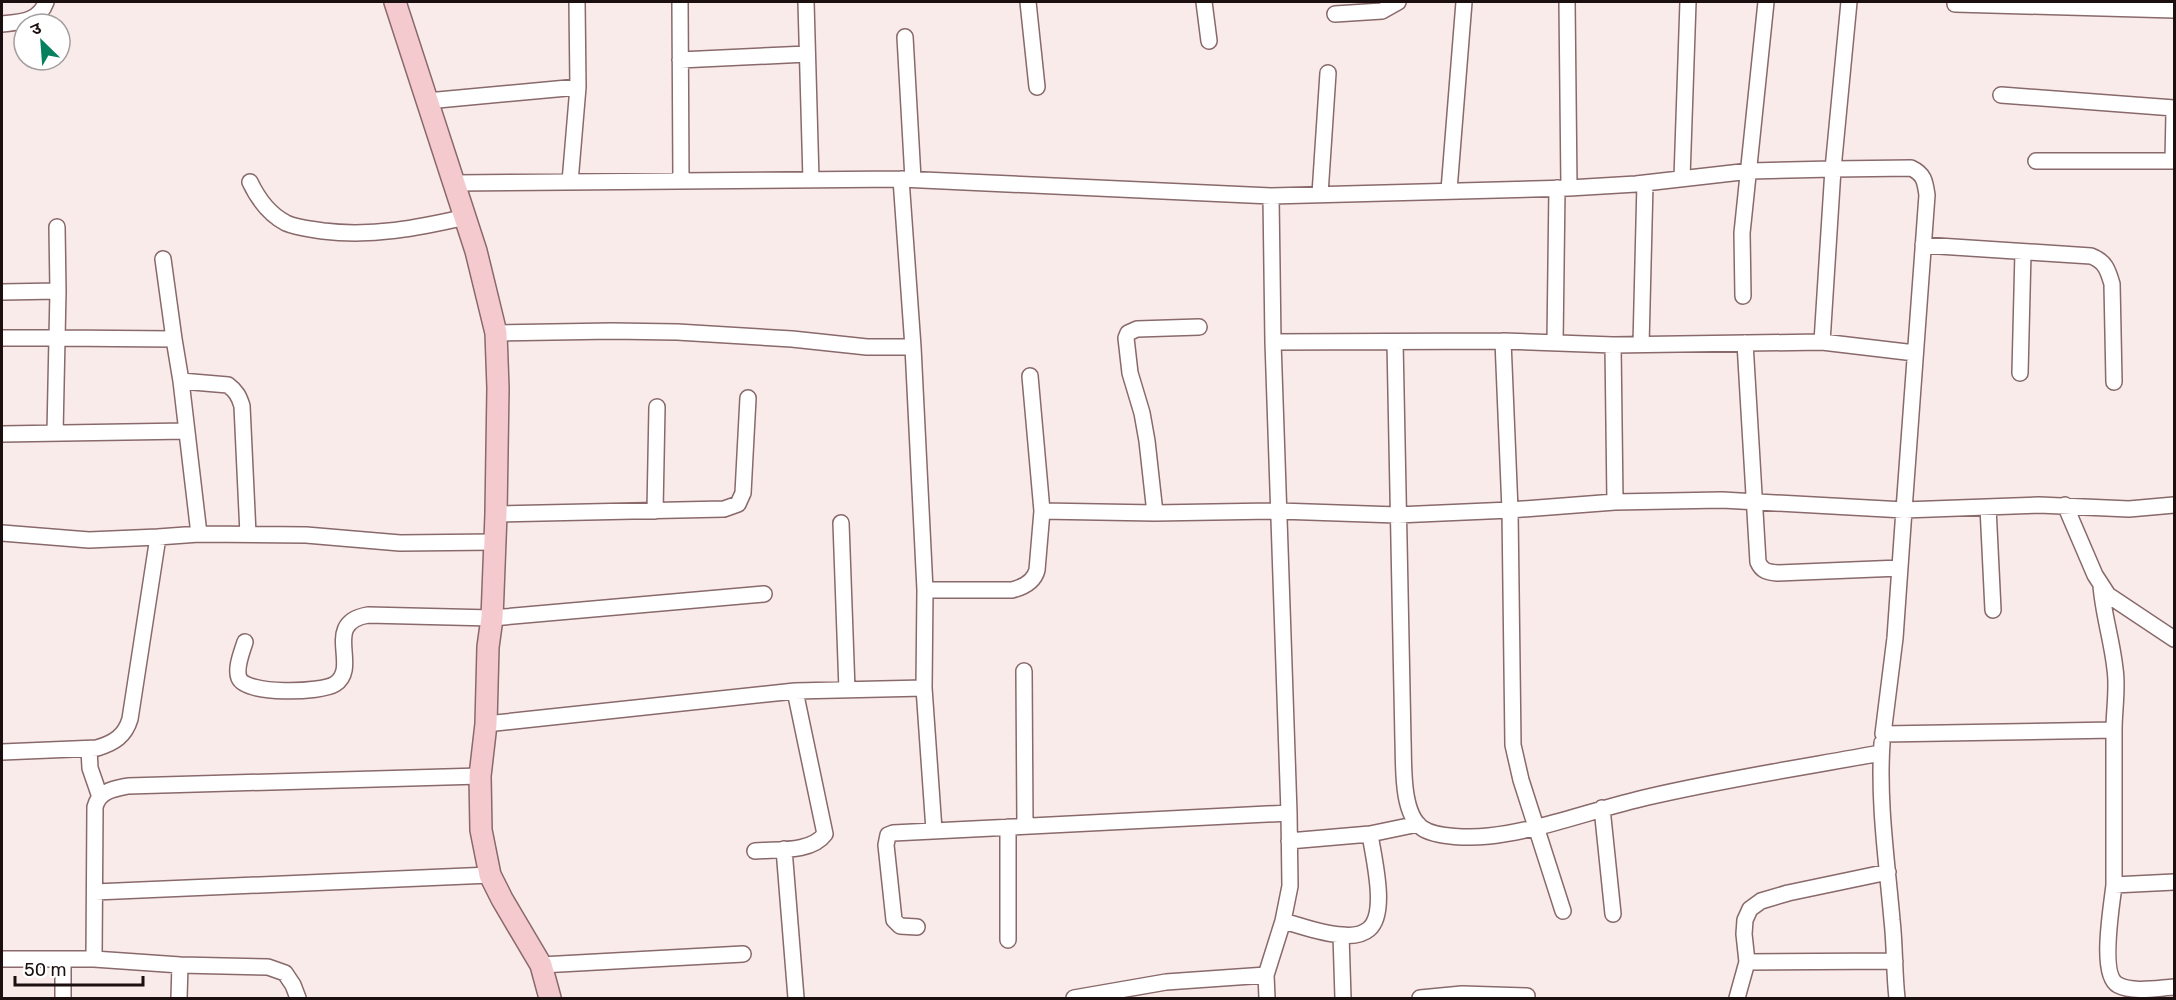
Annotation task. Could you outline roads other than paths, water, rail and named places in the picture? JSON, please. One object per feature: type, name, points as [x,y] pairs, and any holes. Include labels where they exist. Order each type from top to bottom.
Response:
[{"type":"street","points":[[2,24],[29,20],[43,10],[46,2]]},
{"type":"street","points":[[395,2],[477,251],[496,333],[498,388],[496,514],[486,724],[480,776],[481,830],[490,875],[541,964],[550,999]]},
{"type":"street","points":[[570,182],[578,87],[577,2]]},
{"type":"street","points":[[680,2],[681,181]]},
{"type":"street","points":[[806,2],[812,180]]},
{"type":"street","points":[[1028,2],[1036,87]]},
{"type":"street","points":[[1204,2],[1209,40]]},
{"type":"street","points":[[1335,14],[1382,11],[1398,2]]},
{"type":"street","points":[[1449,190],[1464,2]]},
{"type":"street","points":[[1555,343],[1563,188],[1567,2]]},
{"type":"street","points":[[1683,178],[1689,2]]},
{"type":"street","points":[[1743,296],[1743,234],[1766,2]]},
{"type":"street","points":[[1822,342],[1833,169],[1849,2]]},
{"type":"street","points":[[1955,4],[2175,10]]},
{"type":"street","points":[[905,37],[913,346],[925,590],[924,688],[934,830]]},
{"type":"street","points":[[680,60],[807,54]]},
{"type":"street","points":[[1320,194],[1329,73]]},
{"type":"street","points":[[428,101],[578,87]]},
{"type":"street","points":[[2001,96],[2175,108]]},
{"type":"street","points":[[2036,161],[2174,161],[2175,113]]},
{"type":"street","points":[[455,183],[907,179],[1271,196],[1563,188],[1645,183],[1750,171],[1911,168],[1919,172],[1925,179],[1927,195],[1895,638],[1881,753],[1897,999]]},
{"type":"street","points":[[250,182],[258,198],[268,210],[287,223],[308,229],[341,233],[375,233],[409,230],[466,217]]},
{"type":"street","points":[[1641,345],[1645,183]]},
{"type":"street","points":[[1267,999],[1266,975],[1283,921],[1290,886],[1273,342],[1271,196]]},
{"type":"street","points":[[55,433],[57,227]]},
{"type":"street","points":[[1923,245],[2091,256],[2101,260],[2108,269],[2112,284],[2114,382]]},
{"type":"street","points":[[2020,373],[2022,252]]},
{"type":"street","points":[[163,259],[181,381],[199,534]]},
{"type":"street","points":[[2,292],[58,291]]},
{"type":"street","points":[[1155,513],[1147,441],[1142,413],[1130,373],[1126,338],[1128,333],[1137,329],[1199,327]]},
{"type":"street","points":[[496,333],[677,332],[792,339],[867,347],[913,346]]},
{"type":"street","points":[[2,338],[174,339]]},
{"type":"street","points":[[1273,342],[1503,342],[1641,345],[1822,342],[1915,353]]},
{"type":"street","points":[[1395,342],[1403,741],[1407,803],[1410,814],[1418,824],[1430,831],[1450,836],[1485,837],[1512,833],[1649,796],[1881,753]]},
{"type":"street","points":[[1503,342],[1510,510],[1513,745],[1521,780],[1563,911]]},
{"type":"street","points":[[1745,344],[1753,502],[1760,567],[1777,573],[1900,568]]},
{"type":"street","points":[[1613,345],[1615,502]]},
{"type":"street","points":[[925,590],[1012,590],[1023,587],[1035,578],[1042,511],[1030,376]]},
{"type":"street","points":[[181,381],[228,385],[238,395],[242,406],[248,534]]},
{"type":"street","points":[[496,514],[724,509],[738,504],[744,493],[748,398]]},
{"type":"street","points":[[655,510],[657,407]]},
{"type":"street","points":[[2,434],[187,431]]},
{"type":"street","points":[[1042,511],[1155,513],[1279,511],[1397,515],[1615,502],[1722,500],[1904,510],[2065,506],[2129,508],[2175,505]]},
{"type":"street","points":[[2065,506],[2101,585],[2108,594],[2175,639]]},
{"type":"street","points":[[1988,507],[1993,610]]},
{"type":"street","points":[[841,523],[847,690]]},
{"type":"street","points":[[2,533],[88,540],[199,534],[248,534],[306,535],[400,543],[495,542]]},
{"type":"street","points":[[2,752],[89,749],[106,746],[126,732],[130,719],[158,537]]},
{"type":"street","points":[[2101,585],[2103,610],[2116,672],[2115,860],[2107,963],[2110,976],[2116,984],[2126,988],[2175,987]]},
{"type":"street","points":[[245,642],[238,669],[238,677],[244,684],[262,690],[319,689],[334,685],[341,678],[344,670],[344,631],[350,621],[357,617],[368,615],[492,618],[764,594]]},
{"type":"street","points":[[1024,671],[1025,826]]},
{"type":"street","points":[[486,724],[795,691],[924,688]]},
{"type":"street","points":[[755,851],[809,846],[820,841],[825,834],[795,691]]},
{"type":"street","points":[[1883,735],[2114,730]]},
{"type":"street","points":[[89,749],[90,768],[100,797]]},
{"type":"street","points":[[94,959],[95,807],[104,792],[128,786],[480,776]]},
{"type":"street","points":[[1602,808],[1613,914]]},
{"type":"street","points":[[917,927],[900,926],[894,920],[886,845],[888,835],[893,833],[1289,813]]},
{"type":"street","points":[[1289,841],[1370,834],[1418,824]]},
{"type":"street","points":[[1008,827],[1008,940]]},
{"type":"street","points":[[1283,921],[1341,935],[1360,934],[1368,930],[1373,924],[1379,905],[1370,834]]},
{"type":"street","points":[[783,849],[796,999]]},
{"type":"street","points":[[1737,999],[1747,962],[1744,934],[1745,920],[1750,909],[1761,902],[1788,893],[1888,872]]},
{"type":"street","points":[[94,892],[490,875]]},
{"type":"street","points":[[2114,885],[2175,882]]},
{"type":"street","points":[[1341,935],[1343,999]]},
{"type":"street","points":[[541,964],[743,954]]},
{"type":"street","points":[[2,959],[94,959],[180,965],[268,967],[285,973],[298,999]]},
{"type":"street","points":[[63,959],[63,999]]},
{"type":"street","points":[[1747,962],[1895,961]]},
{"type":"street","points":[[179,999],[180,965]]},
{"type":"street","points":[[1074,999],[1141,993],[1166,982],[1266,975]]},
{"type":"street","points":[[1420,999],[1462,994],[1494,997],[1527,996]]}]
